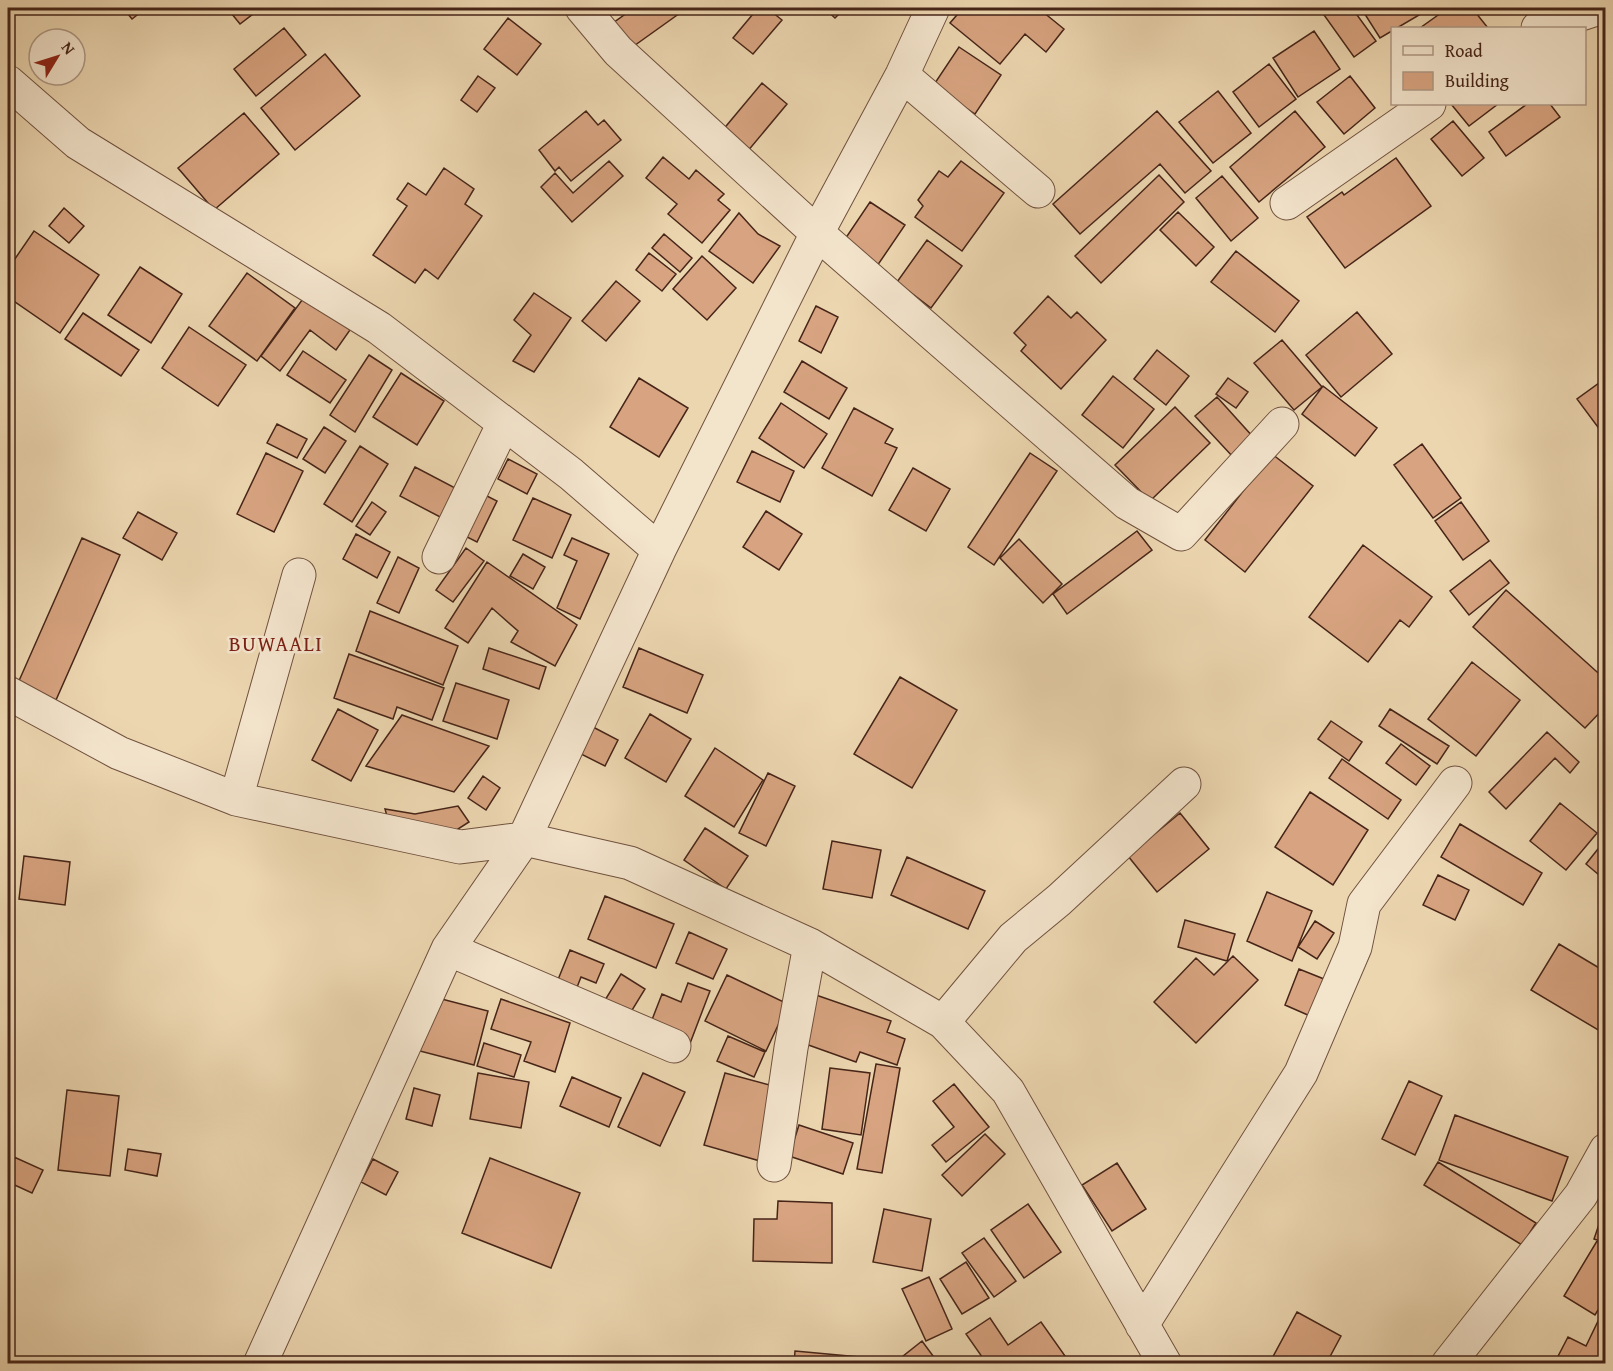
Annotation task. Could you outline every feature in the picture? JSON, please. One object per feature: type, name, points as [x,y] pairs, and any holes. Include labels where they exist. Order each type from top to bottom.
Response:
[{"type":"street","points":[[582,8],[618,51],[817,233],[1127,503],[1181,534],[1282,424]]},
{"type":"street","points":[[260,1364],[447,949],[524,839],[659,550],[817,233],[902,75],[933,8]]},
{"type":"street","points":[[1541,27],[1599,8]]},
{"type":"street","points":[[902,75],[1038,191]]},
{"type":"street","points":[[8,82],[78,143],[378,328],[571,474],[659,550]]},
{"type":"street","points":[[1287,203],[1428,105]]},
{"type":"street","points":[[439,557],[504,423]]},
{"type":"street","points":[[236,799],[299,575]]},
{"type":"street","points":[[8,693],[119,753],[236,799],[460,847],[524,839],[630,863],[810,945],[944,1022],[1008,1091],[1165,1364]]},
{"type":"street","points":[[1142,1325],[1301,1073],[1355,947],[1364,904],[1455,783]]},
{"type":"street","points":[[944,1022],[1013,938],[1059,900],[1184,784]]},
{"type":"street","points":[[774,1165],[791,1048],[810,945]]},
{"type":"street","points":[[447,949],[674,1046]]},
{"type":"street","points":[[1448,1364],[1581,1195],[1605,1150]]},
{"type":"building","points":[[123,8],[146,8],[132,19]]},
{"type":"building","points":[[227,8],[261,8],[240,24]]},
{"type":"building","points":[[634,8],[687,8],[631,48],[613,23]]},
{"type":"building","points":[[758,8],[767,8],[782,20],[753,54],[733,38]]},
{"type":"building","points":[[824,8],[845,8],[835,18]]},
{"type":"building","points":[[963,8],[1038,8],[1064,29],[1046,52],[1025,34],[1000,64],[950,23]]},
{"type":"building","points":[[1334,8],[1352,8],[1376,41],[1354,57],[1324,15]]},
{"type":"building","points":[[1361,8],[1431,8],[1399,27],[1391,27],[1391,32],[1380,38]]},
{"type":"building","points":[[1448,8],[1472,8],[1487,27],[1421,27]]},
{"type":"building","points":[[508,18],[541,44],[517,75],[484,49]]},
{"type":"building","points":[[284,28],[306,55],[256,96],[234,69]]},
{"type":"building","points":[[1314,31],[1340,69],[1298,97],[1273,58]]},
{"type":"building","points":[[959,47],[1001,75],[975,114],[933,86]]},
{"type":"building","points":[[325,54],[360,96],[295,150],[261,108]]},
{"type":"building","points":[[1269,64],[1296,99],[1259,127],[1233,92]]},
{"type":"building","points":[[478,76],[495,88],[477,112],[461,100]]},
{"type":"building","points":[[1350,76],[1375,108],[1344,134],[1317,102]]},
{"type":"building","points":[[762,83],[787,104],[747,152],[722,131]]},
{"type":"building","points":[[1218,91],[1251,133],[1213,163],[1179,122]]},
{"type":"building","points":[[1452,105],[1497,105],[1469,126]]},
{"type":"building","points":[[1526,105],[1551,105],[1560,117],[1506,156],[1489,132]]},
{"type":"building","points":[[586,111],[598,125],[604,120],[621,140],[571,181],[559,167],[555,171],[539,150]]},
{"type":"building","points":[[1157,111],[1211,171],[1185,193],[1160,164],[1080,234],[1053,204]]},
{"type":"building","points":[[1295,111],[1325,147],[1259,202],[1230,167]]},
{"type":"building","points":[[244,113],[279,154],[214,210],[178,168]]},
{"type":"building","points":[[1453,121],[1484,158],[1462,176],[1431,139]]},
{"type":"building","points":[[663,157],[689,179],[696,170],[724,194],[718,200],[730,210],[702,243],[668,214],[677,204],[646,178]]},
{"type":"building","points":[[1396,158],[1431,206],[1345,268],[1307,217],[1342,192],[1344,195]]},
{"type":"building","points":[[609,161],[623,176],[572,222],[541,187],[555,173],[573,193]]},
{"type":"building","points":[[961,161],[1004,193],[962,251],[915,217],[923,206],[918,200],[939,171],[948,177]]},
{"type":"building","points":[[444,168],[474,189],[465,204],[482,216],[438,279],[425,269],[415,283],[373,255],[407,206],[397,199],[408,183],[426,195]]},
{"type":"building","points":[[1159,175],[1184,202],[1101,283],[1075,256]]},
{"type":"building","points":[[1222,176],[1258,218],[1231,241],[1196,198]]},
{"type":"building","points":[[870,202],[905,225],[875,269],[841,245]]},
{"type":"building","points":[[64,208],[84,226],[69,243],[49,226]]},
{"type":"building","points":[[1178,212],[1214,247],[1196,266],[1160,230]]},
{"type":"building","points":[[739,213],[758,234],[780,246],[753,283],[709,251]]},
{"type":"building","points":[[34,231],[99,275],[60,333],[8,297],[8,269]]},
{"type":"building","points":[[664,234],[692,258],[680,272],[652,248]]},
{"type":"building","points":[[927,240],[962,266],[931,308],[897,282]]},
{"type":"building","points":[[1236,251],[1299,301],[1275,332],[1211,282]]},
{"type":"building","points":[[649,253],[676,274],[662,291],[636,270]]},
{"type":"building","points":[[702,256],[736,288],[707,320],[673,289]]},
{"type":"building","points":[[140,267],[182,294],[151,343],[108,315]]},
{"type":"building","points":[[247,273],[295,308],[257,361],[209,326]]},
{"type":"building","points":[[616,281],[640,301],[606,341],[582,321]]},
{"type":"building","points":[[534,293],[571,318],[534,372],[513,361],[531,335],[514,320]]},
{"type":"building","points":[[305,296],[350,330],[336,350],[310,330],[280,371],[261,356]]},
{"type":"building","points":[[1048,296],[1071,318],[1077,312],[1106,340],[1061,389],[1021,351],[1026,345],[1014,333]]},
{"type":"building","points":[[816,306],[838,317],[821,353],[799,341]]},
{"type":"building","points":[[1357,312],[1392,354],[1341,397],[1306,355]]},
{"type":"building","points":[[83,313],[139,350],[121,376],[65,339]]},
{"type":"building","points":[[189,327],[246,365],[218,406],[162,368]]},
{"type":"building","points":[[1282,340],[1322,387],[1294,410],[1254,363]]},
{"type":"building","points":[[1157,350],[1189,376],[1166,405],[1134,379]]},
{"type":"building","points":[[303,351],[346,380],[330,403],[287,375]]},
{"type":"building","points":[[369,355],[392,370],[355,432],[330,415]]},
{"type":"building","points":[[802,361],[847,388],[829,419],[784,392]]},
{"type":"building","points":[[401,373],[444,401],[417,445],[373,417]]},
{"type":"building","points":[[1113,376],[1154,409],[1123,448],[1082,415]]},
{"type":"building","points":[[639,378],[688,408],[659,457],[610,427]]},
{"type":"building","points":[[1228,378],[1248,392],[1236,408],[1216,394]]},
{"type":"building","points":[[1606,378],[1606,438],[1577,399]]},
{"type":"building","points":[[1323,386],[1377,428],[1355,456],[1302,414]]},
{"type":"building","points":[[1217,397],[1254,438],[1233,457],[1195,416]]},
{"type":"building","points":[[781,403],[827,434],[804,468],[759,438]]},
{"type":"building","points":[[1175,407],[1210,443],[1150,501],[1115,465]]},
{"type":"building","points":[[854,408],[893,429],[885,443],[897,448],[872,496],[822,468]]},
{"type":"building","points":[[277,424],[307,439],[297,458],[267,443]]},
{"type":"building","points":[[324,427],[346,441],[325,473],[303,459]]},
{"type":"building","points":[[1422,444],[1461,498],[1433,518],[1394,465]]},
{"type":"building","points":[[360,446],[388,464],[352,522],[324,504]]},
{"type":"building","points":[[752,451],[794,471],[780,502],[737,482]]},
{"type":"building","points":[[266,453],[303,471],[274,532],[237,514]]},
{"type":"building","points":[[1030,453],[1057,471],[994,565],[968,547]]},
{"type":"building","points":[[1272,454],[1313,486],[1245,572],[1205,540]]},
{"type":"building","points":[[508,459],[537,474],[527,494],[498,479]]},
{"type":"building","points":[[415,467],[459,490],[444,519],[400,496]]},
{"type":"building","points":[[913,468],[950,489],[926,531],[889,510]]},
{"type":"building","points":[[481,493],[497,501],[477,542],[461,534]]},
{"type":"building","points":[[533,498],[571,515],[552,558],[513,540]]},
{"type":"building","points":[[372,502],[386,512],[370,535],[356,526]]},
{"type":"building","points":[[1461,502],[1489,541],[1463,560],[1435,521]]},
{"type":"building","points":[[766,511],[802,534],[779,570],[743,547]]},
{"type":"building","points":[[138,512],[177,533],[162,560],[123,538]]},
{"type":"building","points":[[1137,531],[1152,550],[1067,614],[1053,594]]},
{"type":"building","points":[[356,534],[390,552],[377,578],[343,559]]},
{"type":"building","points":[[82,538],[120,555],[56,700],[18,683]]},
{"type":"building","points":[[572,538],[609,554],[580,619],[557,608],[577,561],[564,555]]},
{"type":"building","points":[[1019,539],[1062,584],[1043,603],[1000,558]]},
{"type":"building","points":[[1363,545],[1432,597],[1409,627],[1400,620],[1368,662],[1309,617]]},
{"type":"building","points":[[466,548],[484,561],[453,602],[436,590]]},
{"type":"building","points":[[523,554],[545,567],[533,589],[510,576]]},
{"type":"building","points":[[398,557],[419,568],[399,613],[377,603]]},
{"type":"building","points":[[1490,560],[1509,583],[1469,615],[1450,591]]},
{"type":"building","points":[[487,562],[577,625],[555,666],[511,642],[518,631],[492,608],[468,643],[445,628]]},
{"type":"building","points":[[1506,590],[1606,680],[1606,706],[1585,728],[1473,627]]},
{"type":"building","points":[[370,611],[458,646],[443,685],[356,651]]},
{"type":"building","points":[[489,648],[546,667],[539,689],[483,669]]},
{"type":"building","points":[[639,648],[703,675],[687,713],[623,687]]},
{"type":"building","points":[[349,654],[444,688],[432,720],[397,707],[393,719],[334,698]]},
{"type":"building","points":[[1472,662],[1520,700],[1476,756],[1428,719]]},
{"type":"building","points":[[900,677],[957,710],[912,788],[854,754]]},
{"type":"building","points":[[456,683],[509,700],[497,739],[443,721]]},
{"type":"building","points":[[338,709],[378,730],[351,781],[312,760]]},
{"type":"building","points":[[1390,709],[1449,746],[1437,764],[1379,726]]},
{"type":"building","points":[[650,714],[691,739],[666,782],[625,758]]},
{"type":"building","points":[[402,715],[489,746],[454,792],[366,766]]},
{"type":"building","points":[[1331,721],[1362,742],[1349,761],[1318,739]]},
{"type":"building","points":[[593,727],[618,740],[605,766],[579,753]]},
{"type":"building","points":[[1547,732],[1579,762],[1570,773],[1555,758],[1506,809],[1489,792]]},
{"type":"building","points":[[1401,744],[1430,766],[1416,785],[1386,763]]},
{"type":"building","points":[[715,748],[763,780],[734,827],[685,796]]},
{"type":"building","points":[[1342,759],[1401,800],[1388,819],[1329,778]]},
{"type":"building","points":[[768,773],[795,786],[766,846],[739,833]]},
{"type":"building","points":[[483,776],[500,788],[486,810],[468,798]]},
{"type":"building","points":[[1310,792],[1368,830],[1333,885],[1275,847]]},
{"type":"building","points":[[1560,803],[1597,833],[1566,870],[1530,841]]},
{"type":"building","points":[[458,806],[469,822],[455,831],[390,827],[385,809],[415,814]]},
{"type":"building","points":[[1180,813],[1209,849],[1157,892],[1128,856]]},
{"type":"building","points":[[1460,824],[1542,873],[1523,905],[1441,857]]},
{"type":"building","points":[[705,828],[748,856],[726,889],[684,860]]},
{"type":"building","points":[[1606,839],[1606,879],[1605,880],[1586,864]]},
{"type":"building","points":[[832,841],[881,850],[872,898],[823,889]]},
{"type":"building","points":[[24,856],[70,862],[65,905],[19,899]]},
{"type":"building","points":[[907,857],[985,891],[968,929],[891,895]]},
{"type":"building","points":[[1438,875],[1469,890],[1455,920],[1423,905]]},
{"type":"building","points":[[1267,892],[1312,911],[1292,961],[1247,941]]},
{"type":"building","points":[[605,896],[674,924],[656,968],[588,939]]},
{"type":"building","points":[[1185,920],[1235,934],[1227,961],[1178,947]]},
{"type":"building","points":[[1315,921],[1334,933],[1317,959],[1298,947]]},
{"type":"building","points":[[689,932],[727,949],[713,979],[676,963]]},
{"type":"building","points":[[1559,944],[1606,972],[1605,1034],[1531,990]]},
{"type":"building","points":[[570,950],[604,964],[596,983],[581,977],[574,995],[555,987]]},
{"type":"building","points":[[1233,956],[1258,980],[1196,1043],[1154,1002],[1196,958],[1214,975]]},
{"type":"building","points":[[1299,969],[1324,979],[1310,1016],[1285,1005]]},
{"type":"building","points":[[621,974],[645,989],[626,1020],[602,1005]]},
{"type":"building","points":[[727,975],[788,1004],[766,1051],[705,1021]]},
{"type":"building","points":[[688,983],[710,991],[689,1046],[648,1030],[662,994],[681,1002]]},
{"type":"building","points":[[816,995],[891,1021],[887,1032],[905,1039],[897,1065],[860,1052],[856,1062],[800,1042]]},
{"type":"building","points":[[430,996],[488,1011],[474,1065],[416,1050]]},
{"type":"building","points":[[501,999],[570,1023],[555,1072],[524,1061],[531,1042],[491,1029]]},
{"type":"building","points":[[728,1036],[765,1052],[754,1077],[717,1061]]},
{"type":"building","points":[[484,1043],[521,1055],[514,1077],[477,1066]]},
{"type":"building","points":[[876,1064],[900,1068],[882,1173],[857,1169]]},
{"type":"building","points":[[830,1068],[870,1073],[861,1135],[822,1129]]},
{"type":"building","points":[[478,1073],[529,1082],[521,1128],[470,1119]]},
{"type":"building","points":[[643,1073],[685,1092],[660,1146],[618,1127]]},
{"type":"building","points":[[725,1073],[781,1088],[760,1161],[704,1145]]},
{"type":"building","points":[[572,1077],[621,1098],[609,1127],[560,1106]]},
{"type":"building","points":[[1409,1081],[1442,1096],[1415,1155],[1382,1139]]},
{"type":"building","points":[[954,1084],[989,1127],[946,1162],[932,1145],[954,1127],[933,1101]]},
{"type":"building","points":[[414,1088],[440,1095],[432,1126],[406,1119]]},
{"type":"building","points":[[67,1090],[119,1096],[110,1176],[58,1170]]},
{"type":"building","points":[[1455,1115],[1568,1157],[1552,1201],[1439,1160]]},
{"type":"building","points":[[799,1125],[853,1143],[843,1174],[789,1156]]},
{"type":"building","points":[[985,1134],[1005,1154],[962,1196],[942,1175]]},
{"type":"building","points":[[128,1149],[161,1154],[157,1176],[125,1170]]},
{"type":"building","points":[[14,1157],[43,1170],[32,1193],[8,1182],[8,1171]]},
{"type":"building","points":[[490,1158],[580,1193],[551,1268],[462,1233]]},
{"type":"building","points":[[373,1159],[398,1172],[386,1195],[361,1182]]},
{"type":"building","points":[[1438,1162],[1536,1223],[1522,1245],[1424,1185]]},
{"type":"building","points":[[1117,1163],[1146,1209],[1112,1231],[1082,1185]]},
{"type":"building","points":[[778,1201],[832,1203],[832,1263],[753,1261],[754,1219],[777,1219]]},
{"type":"building","points":[[1028,1204],[1061,1252],[1024,1278],[991,1230]]},
{"type":"building","points":[[1606,1204],[1606,1243],[1594,1239]]},
{"type":"building","points":[[884,1209],[931,1219],[922,1271],[873,1262]]},
{"type":"building","points":[[984,1238],[1016,1281],[994,1297],[962,1253]]},
{"type":"building","points":[[1597,1241],[1606,1246],[1606,1297],[1595,1315],[1564,1296]]},
{"type":"building","points":[[966,1262],[989,1298],[962,1314],[940,1279]]},
{"type":"building","points":[[929,1277],[952,1329],[926,1341],[902,1289]]},
{"type":"building","points":[[1297,1312],[1341,1336],[1326,1364],[1269,1364]]},
{"type":"building","points":[[1600,1317],[1606,1320],[1606,1364],[1554,1364],[1568,1337],[1586,1346]]},
{"type":"building","points":[[990,1318],[1008,1345],[1041,1322],[1070,1363],[987,1364],[966,1334]]},
{"type":"building","points":[[922,1341],[939,1364],[907,1364],[902,1357]]},
{"type":"building","points":[[795,1351],[881,1359],[880,1364],[794,1364]]},
{"type":"district","name":"BUWAALI","points":[[276,644]]}]
